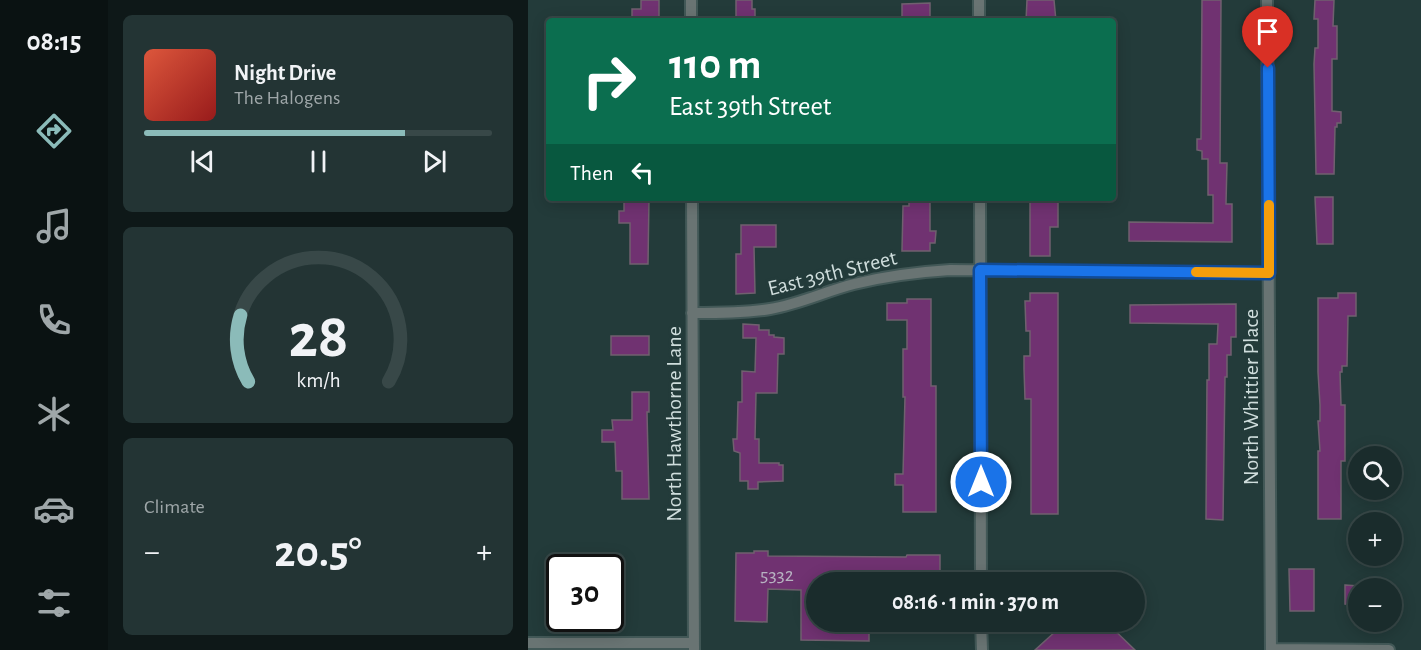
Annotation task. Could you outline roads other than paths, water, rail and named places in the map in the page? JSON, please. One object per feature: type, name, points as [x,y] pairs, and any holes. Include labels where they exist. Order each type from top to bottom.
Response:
[{"type":"street","points":[[691,0],[691,18]]},
{"type":"street","points":[[979,0],[979,18]]},
{"type":"street","name":"North Whittier Place","points":[[1267,0],[1271,649]]},
{"type":"street","name":"North Hawthorne Lane","points":[[692,201],[694,646]]},
{"type":"street","points":[[980,201],[981,572]]},
{"type":"street","name":"East 39th Street","points":[[692,313],[770,309],[806,301],[836,289],[885,277],[920,272],[980,270],[1269,273]]},
{"type":"street","points":[[981,632],[982,650]]},
{"type":"street","points":[[528,643],[694,646]]},
{"type":"street","points":[[1271,649],[1389,650]]}]
